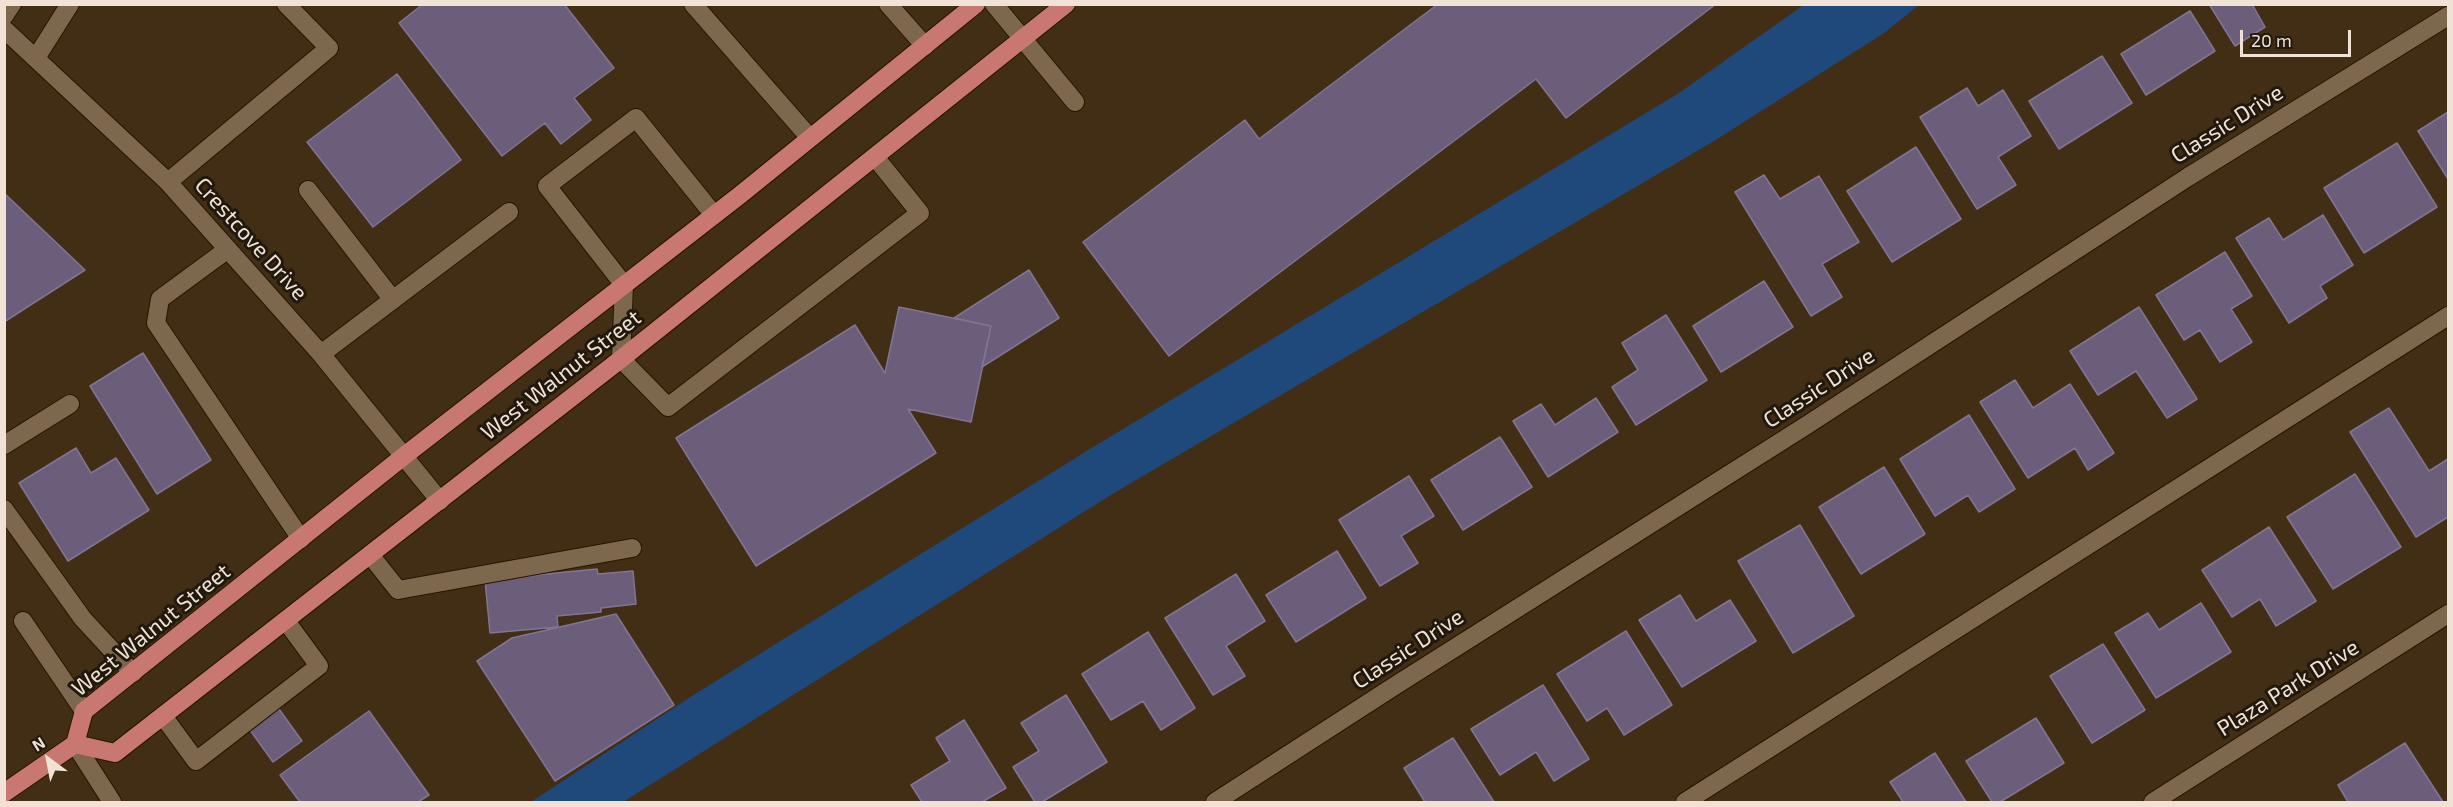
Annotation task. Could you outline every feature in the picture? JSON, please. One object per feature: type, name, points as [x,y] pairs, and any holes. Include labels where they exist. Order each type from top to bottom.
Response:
[{"type":"main road","name":"West Walnut Street","points":[[976,4],[810,138],[404,456],[84,711],[75,744],[115,753],[371,556],[1066,4]]},
{"type":"main road","points":[[5,790],[75,744]]},
{"type":"street","points":[[4,16],[12,4]]},
{"type":"street","points":[[36,58],[70,4]]},
{"type":"street","points":[[693,4],[810,138]]},
{"type":"street","points":[[888,4],[926,46]]},
{"type":"street","points":[[994,4],[1075,102]]},
{"type":"street","points":[[168,182],[329,48],[290,6]]},
{"type":"street","name":"Classic Drive","points":[[1215,802],[1403,680],[1807,425],[2188,177],[2448,16]]},
{"type":"street","name":"Crestcove Drive","points":[[4,29],[168,182],[321,354],[440,501]]},
{"type":"street","points":[[714,214],[636,118],[547,186],[624,285],[621,359],[668,407],[920,213],[875,157]]},
{"type":"street","points":[[308,190],[393,300]]},
{"type":"street","points":[[321,354],[509,212]]},
{"type":"street","points":[[228,249],[160,299],[156,323],[301,539]]},
{"type":"street","points":[[1685,802],[2448,315]]},
{"type":"street","points":[[4,445],[70,404]]},
{"type":"street","points":[[4,509],[83,619],[133,673]]},
{"type":"street","points":[[371,556],[398,590],[632,548]]},
{"type":"street","name":"Plaza Park Drive","points":[[2153,802],[2448,614]]},
{"type":"street","points":[[23,621],[84,711]]},
{"type":"street","points":[[163,716],[196,761],[310,674],[319,666],[286,621]]},
{"type":"street","points":[[75,744],[112,802]]},
{"type":"water","points":[[1805,4],[1919,5],[1884,33],[1714,141],[1114,493],[623,802],[531,802],[695,694],[1090,449],[1679,93]]},
{"type":"building","points":[[423,4],[564,4],[614,68],[574,98],[591,120],[561,144],[545,123],[502,156],[399,23]]},
{"type":"building","points":[[1438,4],[1716,4],[1566,118],[1536,79],[1169,356],[1083,242],[1245,120],[1259,139]]},
{"type":"building","points":[[2209,4],[2252,4],[2265,27],[2235,46]]},
{"type":"building","points":[[2190,11],[2215,51],[2146,95],[2121,54]]},
{"type":"building","points":[[2102,56],[2132,103],[2059,149],[2029,101]]},
{"type":"building","points":[[397,74],[461,160],[373,227],[307,142]]},
{"type":"building","points":[[1967,88],[1978,106],[2003,90],[2031,136],[1998,157],[2016,185],[1977,209],[1920,117]]},
{"type":"building","points":[[2448,112],[2448,179],[2418,131]]},
{"type":"building","points":[[2397,143],[2437,207],[2364,253],[2324,188]]},
{"type":"building","points":[[1916,147],[1961,219],[1892,262],[1847,191]]},
{"type":"building","points":[[1764,175],[1780,199],[1819,176],[1859,242],[1822,264],[1842,297],[1811,316],[1735,192]]},
{"type":"building","points":[[4,193],[85,270],[4,322]]},
{"type":"building","points":[[2323,215],[2353,265],[2320,286],[2327,298],[2289,323],[2236,238],[2269,218],[2283,240]]},
{"type":"building","points":[[2225,252],[2252,296],[2231,309],[2252,342],[2220,362],[2200,330],[2184,340],[2156,295]]},
{"type":"building","points":[[1029,270],[1059,318],[982,367],[991,326],[954,318]]},
{"type":"building","points":[[1764,281],[1793,327],[1721,372],[1693,326]]},
{"type":"building","points":[[899,307],[991,326],[971,422],[908,409],[936,453],[756,566],[676,438],[855,325],[885,373]]},
{"type":"building","points":[[2139,307],[2197,399],[2167,418],[2136,371],[2098,395],[2070,351]]},
{"type":"building","points":[[1666,315],[1707,380],[1636,425],[1612,387],[1638,370],[1622,343]]},
{"type":"building","points":[[143,353],[211,460],[157,494],[90,386]]},
{"type":"building","points":[[2015,380],[2033,408],[2070,384],[2114,453],[2088,470],[2075,448],[2028,478],[1980,402]]},
{"type":"building","points":[[1596,398],[1618,432],[1548,477],[1513,421],[1541,404],[1555,425]]},
{"type":"building","points":[[2389,408],[2429,471],[2448,459],[2448,517],[2416,537],[2350,432]]},
{"type":"building","points":[[1969,415],[2015,489],[1979,512],[1968,495],[1935,516],[1900,459]]},
{"type":"building","points":[[1500,437],[1532,487],[1463,530],[1431,480]]},
{"type":"building","points":[[76,448],[91,473],[116,458],[149,510],[68,561],[19,483]]},
{"type":"building","points":[[1884,467],[1925,534],[1861,574],[1819,507]]},
{"type":"building","points":[[2355,474],[2401,547],[2333,589],[2287,517]]},
{"type":"building","points":[[1409,476],[1434,516],[1401,536],[1418,563],[1380,586],[1339,520]]},
{"type":"building","points":[[1800,525],[1854,616],[1793,653],[1738,561]]},
{"type":"building","points":[[2269,527],[2316,601],[2276,626],[2260,599],[2232,617],[2202,570]]},
{"type":"building","points":[[1337,551],[1366,598],[1296,642],[1266,595]]},
{"type":"building","points":[[597,569],[598,574],[633,571],[636,604],[601,608],[601,612],[557,616],[558,627],[490,633],[485,580]]},
{"type":"building","points":[[1236,574],[1265,621],[1226,646],[1245,676],[1213,695],[1165,618]]},
{"type":"building","points":[[1680,595],[1696,621],[1730,600],[1756,641],[1682,687],[1639,620]]},
{"type":"building","points":[[2201,603],[2231,652],[2156,698],[2115,633],[2148,613],[2159,630]]},
{"type":"building","points":[[616,614],[674,705],[555,781],[477,661],[512,638]]},
{"type":"building","points":[[1626,631],[1672,705],[1624,735],[1607,708],[1587,721],[1557,674]]},
{"type":"building","points":[[1148,632],[1195,708],[1161,730],[1143,701],[1111,720],[1082,674]]},
{"type":"building","points":[[2103,644],[2145,710],[2092,743],[2050,676]]},
{"type":"building","points":[[1543,685],[1589,759],[1554,781],[1536,752],[1500,775],[1471,729]]},
{"type":"building","points":[[1066,695],[1107,762],[1042,802],[1035,802],[1013,767],[1039,751],[1021,723]]},
{"type":"building","points":[[279,709],[302,741],[273,762],[250,730]]},
{"type":"building","points":[[369,711],[429,795],[418,802],[300,802],[280,775]]},
{"type":"building","points":[[2036,718],[2064,763],[2000,802],[1992,802],[1966,761]]},
{"type":"building","points":[[964,720],[1006,788],[982,802],[922,802],[911,785],[950,761],[936,738]]},
{"type":"building","points":[[1453,738],[1494,802],[1425,802],[1404,768]]},
{"type":"building","points":[[2405,743],[2443,802],[2348,802],[2338,785]]},
{"type":"building","points":[[1935,753],[1966,802],[1903,802],[1890,782]]}]
